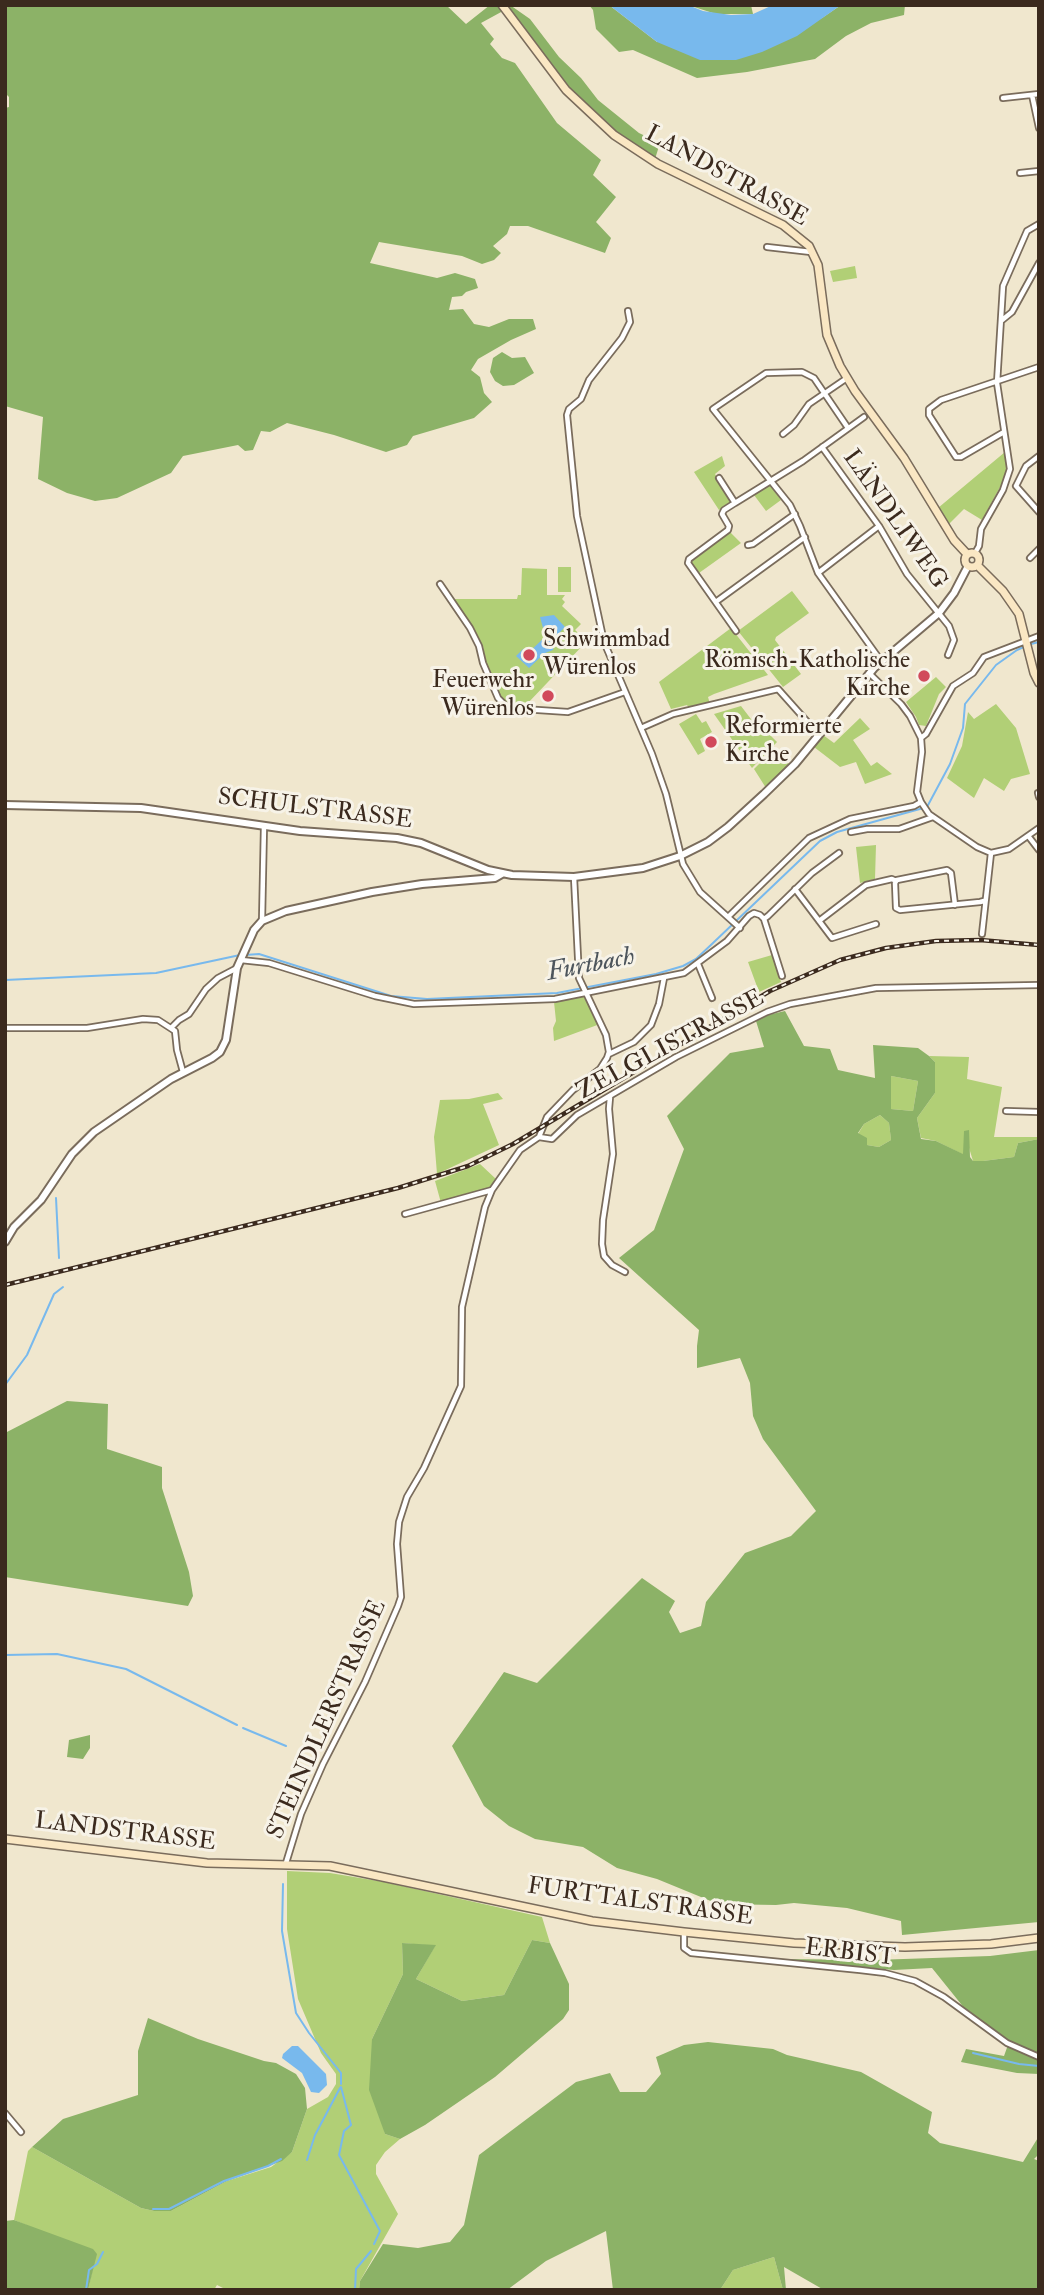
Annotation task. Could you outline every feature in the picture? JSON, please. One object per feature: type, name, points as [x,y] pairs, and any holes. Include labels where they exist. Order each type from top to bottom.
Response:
[{"type":"main road","name":"LANDSTRASSE","points":[[502,5],[566,90],[614,135],[668,169],[783,225],[804,240],[813,251],[818,265],[827,335],[847,378],[904,458],[954,540],[971,554]]},
{"type":"main road","points":[[971,554],[979,560],[977,565],[968,566],[964,561],[971,554]]},
{"type":"main road","points":[[977,565],[1003,591],[1019,614],[1039,683]]},
{"type":"main road","name":"LANDSTRASSE","points":[[5,1839],[207,1863],[240,1864]]},
{"type":"main road","name":"FURTTALSTRASSE","points":[[240,1864],[319,1864],[592,1921],[794,1943],[905,1947],[980,1945],[1039,1938]]},
{"type":"street","points":[[1032,94],[1039,128]]},
{"type":"street","points":[[1003,98],[1039,94]]},
{"type":"street","points":[[1020,173],[1039,171]]},
{"type":"street","points":[[971,554],[979,546],[981,529],[1006,485],[1010,460],[996,383],[1001,299],[1008,270],[1027,231],[1039,224]]},
{"type":"street","points":[[767,247],[806,253],[813,251]]},
{"type":"street","points":[[1001,321],[1012,312],[1039,263]]},
{"type":"street","points":[[628,311],[630,322],[622,338],[589,380],[581,399],[569,409],[567,415],[571,477],[604,642],[663,783],[680,856],[699,892],[739,927]]},
{"type":"street","points":[[1004,432],[961,457],[956,457],[929,415],[929,409],[941,400],[1039,368]]},
{"type":"street","points":[[848,428],[814,377],[806,373],[770,372],[713,409],[772,481],[794,514],[818,573],[881,661]]},
{"type":"street","points":[[783,434],[794,425],[809,404],[847,378]]},
{"type":"street","points":[[736,631],[688,562],[728,530],[729,526],[722,514],[724,510],[772,481],[864,417]]},
{"type":"street","name":"LÄNDLIWEG","points":[[822,447],[879,526],[907,574],[949,626],[954,640],[948,655]]},
{"type":"street","points":[[1016,486],[1026,466],[1039,456]]},
{"type":"street","points":[[719,478],[735,503]]},
{"type":"street","points":[[1006,485],[1016,486],[1039,512]]},
{"type":"street","points":[[748,545],[794,514]]},
{"type":"street","points":[[818,573],[879,526]]},
{"type":"street","points":[[717,601],[805,537]]},
{"type":"street","points":[[1030,558],[1039,549]]},
{"type":"street","name":"SCHULSTRASSE","points":[[5,805],[141,807],[264,826],[405,839],[502,874],[574,877],[631,870],[680,856],[708,842],[728,827],[794,764],[869,673],[939,613],[968,566]]},
{"type":"street","points":[[440,584],[470,628],[498,698],[508,708],[568,712],[625,692]]},
{"type":"street","points":[[921,738],[926,734],[953,686],[972,673],[987,655],[1026,643],[1039,636]]},
{"type":"street","points":[[869,673],[901,704],[921,738],[918,796],[933,817],[977,847],[991,853],[1009,849],[1039,828]]},
{"type":"street","points":[[641,728],[673,714],[778,689],[819,735]]},
{"type":"street","points":[[730,917],[810,838],[865,817],[923,806]]},
{"type":"street","points":[[865,817],[867,828]]},
{"type":"street","points":[[851,832],[867,828],[899,829],[933,817]]},
{"type":"street","points":[[262,920],[264,826]]},
{"type":"street","points":[[1029,837],[1039,850]]},
{"type":"street","points":[[764,919],[822,864],[839,853]]},
{"type":"street","points":[[982,934],[991,853]]},
{"type":"street","points":[[819,921],[866,885],[947,870],[951,873],[955,905]]},
{"type":"street","points":[[5,1242],[14,1227],[41,1200],[72,1154],[94,1132],[183,1072],[212,1058],[223,1047],[237,968],[254,930],[262,920],[286,911],[372,892],[422,884],[495,878],[502,874]]},
{"type":"street","points":[[574,877],[576,949],[581,985],[606,1035],[609,1054]]},
{"type":"street","points":[[896,881],[896,908],[900,910],[984,901]]},
{"type":"street","points":[[795,890],[828,935],[835,938],[876,924]]},
{"type":"street","points":[[242,956],[270,962],[375,996],[414,1004],[552,1000],[684,973],[698,964],[754,913],[764,919],[782,976]]},
{"type":"street","points":[[698,964],[712,998]]},
{"type":"street","points":[[172,1027],[189,1014],[206,989],[218,978],[237,968]]},
{"type":"street","points":[[539,1137],[547,1116],[573,1090],[600,1069],[609,1054],[634,1042],[651,1025],[659,1004],[664,978]]},
{"type":"street","name":"ZELGLISTRASSE","points":[[539,1137],[552,1139],[577,1115],[676,1057],[767,1012],[790,1004],[870,988],[1039,985]]},
{"type":"street","points":[[5,1028],[87,1028],[152,1019],[172,1027]]},
{"type":"street","points":[[172,1027],[183,1072]]},
{"type":"street","points":[[610,1097],[614,1154],[603,1220],[602,1244],[604,1256],[612,1265],[625,1272]]},
{"type":"street","points":[[598,1103],[609,1109]]},
{"type":"street","points":[[1006,1111],[1039,1112]]},
{"type":"street","name":"STEINDLERSTRASSE","points":[[286,1863],[301,1814],[365,1682],[401,1597],[397,1544],[399,1522],[407,1497],[424,1468],[461,1386],[462,1307],[485,1208],[492,1189],[520,1150],[539,1137]]},
{"type":"street","points":[[405,1214],[492,1189]]},
{"type":"street","name":"ERBIST","points":[[684,1932],[683,1944],[691,1953],[860,1970],[901,1977],[934,1990],[1007,2043],[1039,2057]]},
{"type":"street","points":[[7,2114],[21,2132]]},
{"type":"green space","points":[[5,5],[446,5],[466,24],[490,5],[498,5],[503,11],[481,23],[494,39],[490,44],[502,58],[515,63],[557,123],[601,160],[593,175],[616,197],[596,222],[611,238],[605,253],[528,226],[510,226],[507,234],[493,246],[501,253],[494,260],[482,264],[462,256],[379,242],[370,263],[437,278],[455,273],[475,279],[478,288],[462,296],[452,297],[449,310],[463,309],[474,324],[489,327],[509,319],[533,319],[536,329],[478,359],[471,370],[480,377],[484,393],[492,402],[474,418],[413,436],[407,445],[386,452],[287,423],[270,432],[261,431],[253,450],[245,451],[238,445],[183,456],[171,473],[117,498],[95,501],[67,493],[38,479],[43,417],[5,406],[5,108],[9,107],[9,97],[5,93]]},
{"type":"green space","points":[[506,5],[530,19],[559,57],[581,78],[598,100],[639,133],[660,143],[655,159],[594,116],[576,97]]},
{"type":"green space","points":[[589,5],[609,5],[657,42],[822,18],[841,5],[905,5],[904,15],[871,23],[846,36],[815,59],[697,78],[633,50],[619,52],[596,29],[593,10]]},
{"type":"green space","points":[[688,5],[751,5],[753,14],[716,14]]},
{"type":"green space","points":[[855,266],[857,278],[833,282],[830,271]]},
{"type":"green space","points":[[502,352],[512,358],[525,357],[534,373],[514,385],[503,386],[495,381],[490,372],[493,358]]},
{"type":"green space","points":[[1005,452],[1005,478],[982,520],[964,509],[948,525],[938,508]]},
{"type":"green space","points":[[722,456],[725,466],[715,474],[732,502],[719,510],[694,472]]},
{"type":"green space","points":[[770,485],[781,500],[766,511],[754,495]]},
{"type":"green space","points":[[730,532],[741,543],[699,573],[692,560]]},
{"type":"green space","points":[[558,567],[571,567],[571,592],[558,592]]},
{"type":"green space","name":"Schwimmbad Würenlos","points":[[522,568],[547,569],[547,595],[565,595],[562,606],[581,624],[575,630],[587,641],[527,704],[509,704],[500,698],[486,663],[483,646],[454,599],[517,599],[518,595],[521,595]]},
{"type":"green space","points":[[792,591],[809,613],[776,637],[775,640],[801,674],[783,687],[738,631]]},
{"type":"green space","points":[[731,628],[768,675],[708,697],[710,704],[671,709],[659,682]]},
{"type":"green space","points":[[936,677],[946,687],[939,694],[926,726],[919,725],[906,702]]},
{"type":"green space","points":[[996,704],[1016,728],[1030,774],[1011,779],[1004,791],[984,778],[974,798],[947,778],[962,746],[968,712],[974,719]]},
{"type":"green space","points":[[741,706],[754,723],[759,724],[777,742],[752,768],[714,714]]},
{"type":"green space","points":[[696,714],[702,723],[706,721],[712,732],[700,739],[705,751],[698,755],[679,724]]},
{"type":"green space","points":[[860,718],[870,729],[853,740],[871,766],[877,762],[892,774],[865,784],[856,762],[840,767],[814,747],[823,735],[834,743]]},
{"type":"green space","points":[[774,749],[790,765],[766,788],[754,769]]},
{"type":"green space","points":[[876,845],[875,879],[860,883],[856,847]]},
{"type":"green space","points":[[772,955],[781,982],[759,992],[748,962]]},
{"type":"green space","points":[[583,996],[600,1024],[554,1041],[554,1002]]},
{"type":"green space","points":[[785,1011],[804,1046],[830,1049],[838,1070],[875,1078],[873,1045],[918,1048],[929,1056],[935,1062],[935,1093],[917,1118],[921,1139],[936,1141],[963,1154],[964,1131],[969,1130],[970,1157],[973,1161],[983,1161],[1014,1157],[1018,1143],[1039,1139],[1039,1922],[902,1935],[901,1921],[847,1908],[794,1903],[718,1904],[657,1879],[617,1868],[583,1847],[535,1839],[509,1826],[484,1806],[452,1746],[504,1672],[537,1683],[642,1578],[675,1601],[669,1612],[680,1633],[701,1626],[706,1602],[745,1553],[791,1536],[816,1511],[763,1439],[753,1416],[750,1383],[740,1358],[697,1368],[699,1330],[619,1258],[654,1230],[684,1149],[667,1116],[730,1053],[764,1047],[756,1021]],"holes":[[[891,1076],[918,1081],[913,1111],[891,1109]],[[880,1115],[889,1123],[891,1140],[879,1147],[867,1145],[867,1138],[858,1133],[864,1124]]]},
{"type":"green space","points":[[929,1056],[969,1057],[967,1079],[1002,1087],[994,1137],[1039,1139],[1018,1143],[1014,1157],[973,1161],[964,1131],[964,1155],[936,1141],[921,1138],[917,1118],[935,1093],[935,1062]]},
{"type":"green space","points":[[891,1076],[918,1081],[913,1111],[891,1109]]},
{"type":"green space","points":[[498,1093],[503,1099],[483,1104],[499,1145],[437,1174],[434,1137],[440,1100],[469,1099]]},
{"type":"green space","points":[[880,1115],[889,1123],[891,1140],[879,1147],[867,1145],[858,1134],[864,1124]]},
{"type":"green space","points":[[480,1164],[496,1179],[490,1187],[441,1203],[435,1181]]},
{"type":"green space","points":[[67,1401],[108,1404],[107,1449],[162,1467],[162,1488],[189,1572],[193,1596],[188,1606],[5,1577],[5,1433]]},
{"type":"green space","points":[[90,1735],[90,1748],[83,1759],[67,1757],[69,1740]]},
{"type":"green space","points":[[287,1871],[330,1873],[384,1882],[542,1917],[550,1943],[532,1940],[504,1995],[462,2001],[416,1979],[435,1946],[402,1943],[403,1974],[372,2039],[385,2134],[400,2139],[385,2152],[376,2165],[376,2174],[398,2214],[360,2281],[359,2290],[227,2290],[217,2285],[214,2290],[88,2290],[96,2254],[14,2220],[28,2151],[32,2147],[141,2208],[171,2211],[227,2181],[271,2167],[292,2152],[307,2109],[328,2097],[336,2084],[336,2074],[321,2053],[298,1999],[287,1929]]},
{"type":"green space","points":[[532,1940],[550,1943],[569,1984],[569,2010],[563,2019],[495,2077],[425,2125],[400,2139],[385,2134],[369,2090],[372,2039],[403,1974],[402,1943],[436,1945],[416,1979],[462,2001],[504,1995]]},
{"type":"green space","points":[[1039,1950],[1039,2074],[1017,2073],[961,2062],[966,2049],[1004,2056],[1009,2042],[965,2009],[932,1968],[894,1970],[781,1959],[875,1960],[990,1956]]},
{"type":"green space","points":[[148,2018],[198,2039],[276,2063],[296,2074],[305,2088],[307,2109],[292,2152],[282,2161],[227,2181],[171,2211],[154,2211],[141,2208],[32,2147],[63,2119],[138,2095],[138,2051]]},
{"type":"green space","points":[[708,2042],[773,2049],[787,2055],[861,2072],[932,2112],[928,2133],[940,2143],[1023,2162],[1039,2136],[1039,2154],[1034,2159],[1039,2161],[1039,2290],[824,2290],[784,2267],[786,2290],[783,2290],[774,2257],[733,2270],[720,2290],[613,2290],[606,2231],[546,2261],[507,2290],[359,2290],[360,2281],[383,2244],[418,2248],[450,2242],[464,2225],[479,2155],[576,2082],[610,2073],[620,2092],[646,2092],[661,2074],[656,2057],[684,2045]]},
{"type":"green space","points":[[14,2220],[93,2249],[97,2254],[88,2290],[5,2290],[5,2221]]},
{"type":"green space","points":[[774,2257],[783,2290],[720,2290],[733,2270]]},
{"type":"water","points":[[609,5],[688,5],[703,11],[731,15],[753,14],[773,5],[841,5],[797,36],[762,52],[736,60],[700,60],[657,42]]},
{"type":"water","points":[[554,615],[565,627],[555,637],[550,632],[552,627],[543,628],[540,617]]},
{"type":"water","points":[[546,636],[554,644],[553,650],[545,653],[529,668],[516,656],[523,649],[528,653]]},
{"type":"water","points":[[292,2046],[298,2046],[326,2074],[327,2085],[319,2093],[311,2092],[302,2073],[282,2058]]},
{"type":"waterway","name":"Furtbach","points":[[1031,644],[1039,642]]},
{"type":"waterway","name":"Furtbach","points":[[245,955],[259,954],[391,996],[427,999],[557,993],[656,974],[683,966],[696,959],[820,841],[837,832],[927,807],[950,764],[963,728],[965,704],[996,665],[1026,646]]},
{"type":"waterway","name":"Furtbach","points":[[5,980],[156,973],[240,955]]},
{"type":"waterway","points":[[56,1198],[59,1258]]},
{"type":"waterway","points":[[5,1385],[27,1355],[54,1294],[63,1287]]},
{"type":"waterway","points":[[5,1655],[57,1654],[126,1669],[237,1725]]},
{"type":"waterway","points":[[243,1728],[286,1746]]},
{"type":"waterway","points":[[283,1884],[282,1931],[296,2013],[341,2073],[341,2084]]},
{"type":"waterway","points":[[973,2053],[1039,2066]]},
{"type":"waterway","points":[[341,2087],[351,2125],[344,2131],[339,2155],[380,2231],[374,2244]]},
{"type":"waterway","points":[[307,2160],[315,2135],[340,2088]]},
{"type":"waterway","points":[[153,2209],[169,2209],[224,2181],[281,2159]]},
{"type":"waterway","points":[[355,2290],[356,2269],[371,2251]]},
{"type":"waterway","points":[[86,2290],[89,2270],[97,2264],[103,2252]]},
{"type":"railway","points":[[5,1285],[398,1188],[468,1166],[513,1144],[770,991],[840,960],[886,948],[936,941],[980,940],[1039,945]]},
{"type":"place","name":"Schwimmbad Würenlos","points":[[529,655]]},
{"type":"place","name":"Römisch-Katholische Kirche","points":[[924,676]]},
{"type":"place","name":"Feuerwehr Würenlos","points":[[548,696]]},
{"type":"place","name":"Reformierte Kirche","points":[[711,742]]}]
